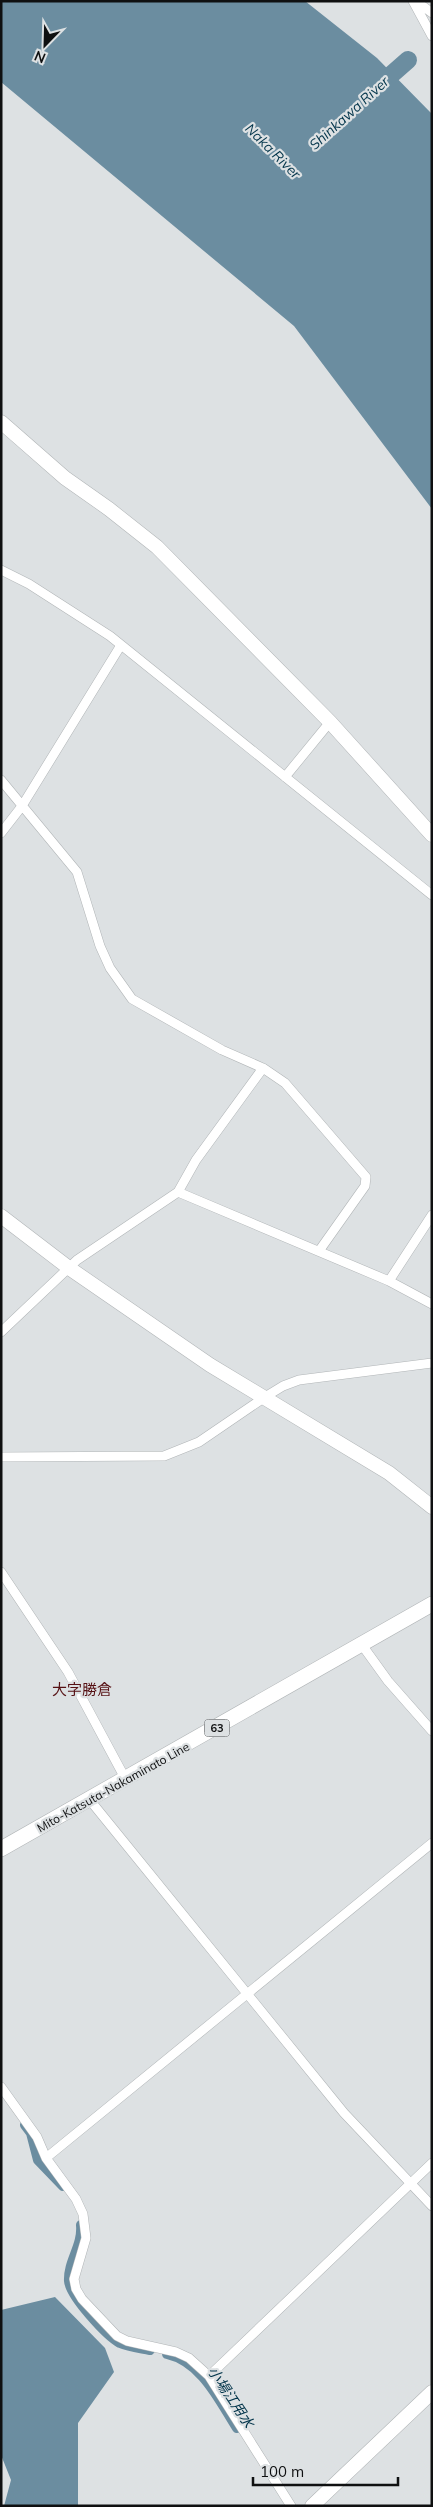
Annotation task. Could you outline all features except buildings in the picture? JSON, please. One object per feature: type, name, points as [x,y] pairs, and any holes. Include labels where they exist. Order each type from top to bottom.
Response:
[{"type":"main road","name":"Mito-Katsuta-Nakaminato Line","points":[[1,1849],[126,1780],[432,1604]]},
{"type":"street","points":[[414,1],[432,14]]},
{"type":"street","points":[[414,1],[432,36]]},
{"type":"street","points":[[1,422],[65,478],[158,547],[330,722],[432,835]]},
{"type":"street","points":[[1,570],[29,584],[121,645],[432,895]]},
{"type":"street","points":[[1,833],[22,806],[121,645]]},
{"type":"street","points":[[285,777],[330,722]]},
{"type":"street","points":[[1,780],[77,872],[100,946],[110,968],[132,998],[222,1050],[263,1068],[285,1084],[366,1176],[365,1186],[319,1251]]},
{"type":"street","points":[[1,1332],[77,1260],[178,1192],[196,1160],[263,1068]]},
{"type":"street","points":[[178,1192],[389,1281],[432,1304]]},
{"type":"street","points":[[389,1281],[432,1215]]},
{"type":"street","points":[[1,1216],[69,1268],[210,1365],[389,1473],[432,1508]]},
{"type":"street","points":[[1,1457],[164,1456],[199,1442],[265,1397],[283,1386],[299,1380],[432,1363]]},
{"type":"street","points":[[1,1572],[68,1672],[126,1780]]},
{"type":"street","points":[[362,1645],[388,1681],[432,1731]]},
{"type":"street","points":[[89,1800],[344,2113],[432,2206]]},
{"type":"street","points":[[46,2158],[432,1843]]},
{"type":"street","points":[[1,2087],[37,2137],[46,2158],[76,2199],[83,2214],[86,2238],[74,2279],[76,2289],[82,2299],[117,2336],[126,2341],[176,2352],[189,2358],[209,2376],[291,2506]]},
{"type":"street","points":[[209,2376],[432,2163]]},
{"type":"street","points":[[312,2506],[432,2392]]},
{"type":"water","name":"Naka River","points":[[1,1],[305,1],[377,58],[432,114],[432,509],[294,326],[1,82]]},
{"type":"water","points":[[55,2297],[105,2348],[114,2372],[78,2423],[78,2506],[4,2506],[11,2480],[1,2455],[1,2310]]},
{"type":"waterway","name":"Shinkawa River","points":[[375,89],[408,60]]},
{"type":"waterway","name":"小場江用水","points":[[25,2125],[31,2133],[38,2160],[63,2186]]},
{"type":"waterway","name":"小場江用水","points":[[81,2225],[80,2240],[69,2274],[71,2288],[90,2315],[114,2339],[127,2346],[150,2350]]},
{"type":"waterway","name":"小場江用水","points":[[167,2354],[179,2358],[200,2374],[216,2394],[237,2428]]},
{"type":"district","name":"大字勝倉","points":[[82,1689]]}]
